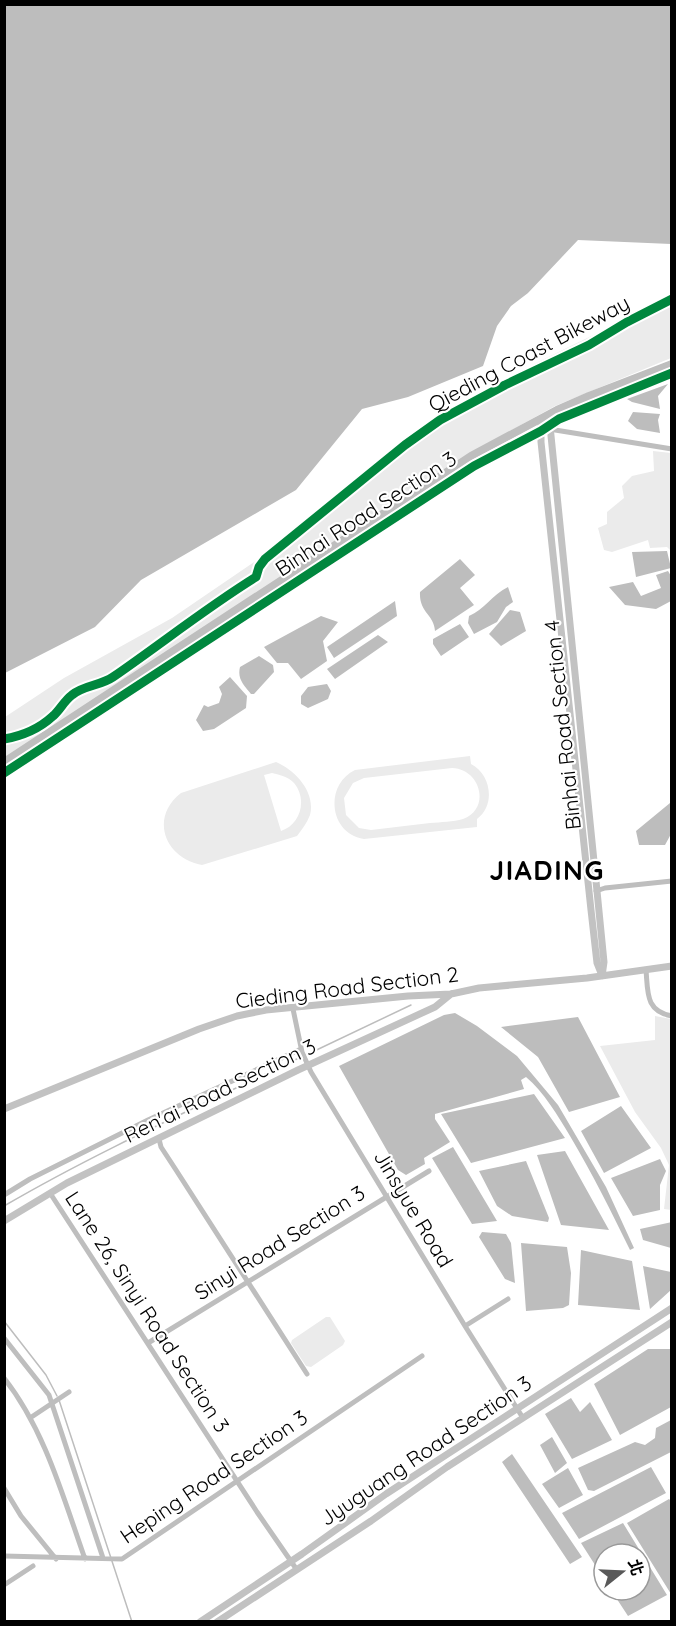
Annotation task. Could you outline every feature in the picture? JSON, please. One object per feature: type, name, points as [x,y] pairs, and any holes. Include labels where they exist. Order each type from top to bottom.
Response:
[{"type":"main road","name":"Binhai Road Section 3","points":[[4,773],[471,456],[590,396],[672,364]]},
{"type":"main road","name":"Binhai Road Section 3","points":[[4,762],[474,465],[546,429],[559,419],[672,373]]},
{"type":"street","name":"Binhai Road Section 4","points":[[545,418],[593,891],[604,962],[602,976]]},
{"type":"street","points":[[546,429],[672,449]]},
{"type":"street","points":[[593,891],[672,881]]},
{"type":"street","name":"Cieding Road Section 2","points":[[4,1109],[199,1029],[237,1016],[266,1010],[451,994],[479,988],[602,976],[672,966]]},
{"type":"street","points":[[646,970],[651,1004],[661,1014],[672,1016]]},
{"type":"street","name":"Ren'ai Road Section 3","points":[[4,1221],[50,1193],[306,1064],[435,1007],[451,994]]},
{"type":"street","name":"Jinsyue Road","points":[[293,1009],[306,1064],[523,1418]]},
{"type":"street","points":[[4,1195],[30,1179],[148,1120],[302,1050]]},
{"type":"street","points":[[159,1139],[161,1147],[307,1374]]},
{"type":"street","name":"Sinyi Road Section 3","points":[[148,1343],[429,1171]]},
{"type":"street","name":"Lane 26, Sinyi Road Section 3","points":[[50,1193],[297,1570]]},
{"type":"street","points":[[465,1326],[508,1299]]},
{"type":"street","name":"Jyuguang Road Section 3","points":[[200,1622],[292,1561],[386,1494],[672,1308]]},
{"type":"street","points":[[655,1318],[670,1324]]},
{"type":"street","name":"Jyuguang Road Section 3","points":[[217,1622],[447,1467],[670,1324]]},
{"type":"street","points":[[4,1338],[49,1395],[103,1558]]},
{"type":"street","name":"Heping Road Section 3","points":[[4,1557],[122,1559],[422,1356]]},
{"type":"street","points":[[4,1378],[18,1395],[50,1458],[85,1559]]},
{"type":"street","points":[[30,1418],[69,1392]]},
{"type":"street","points":[[4,1488],[21,1516],[56,1559]]},
{"type":"street","points":[[5,1584],[33,1566]]},
{"type":"shaded area","points":[[5,4],[671,5],[671,244],[578,240],[528,293],[511,306],[497,326],[483,366],[408,397],[362,409],[296,490],[141,580],[95,627],[5,673]]},
{"type":"shaded area","points":[[671,297],[671,358],[555,406],[461,458],[5,758],[5,717],[64,678],[172,618],[263,556],[443,412],[534,364]]},
{"type":"shaded area","points":[[668,384],[658,396],[660,409],[627,399]]},
{"type":"shaded area","points":[[633,412],[660,414],[658,420],[660,433],[637,429],[628,421]]},
{"type":"shaded area","points":[[653,451],[671,453],[671,551],[667,547],[650,548],[648,540],[612,552],[604,550],[598,528],[607,524],[607,512],[624,498],[622,486],[632,476],[654,471]]},
{"type":"shaded area","points":[[667,551],[671,568],[636,577],[632,552]]},
{"type":"shaded area","points":[[460,559],[475,575],[460,588],[474,605],[435,631],[422,605],[420,592]]},
{"type":"shaded area","points":[[668,571],[671,576],[671,601],[656,609],[625,605],[609,587],[633,582],[641,596],[661,588],[656,575]]},
{"type":"shaded area","points":[[508,587],[513,602],[506,607],[497,622],[474,634],[468,623],[469,616]]},
{"type":"shaded area","points":[[395,601],[397,616],[334,658],[327,647]]},
{"type":"shaded area","points":[[510,610],[520,612],[526,631],[501,646],[489,634]]},
{"type":"shaded area","points":[[321,616],[338,622],[323,641],[327,661],[301,679],[288,663],[277,663],[264,647]]},
{"type":"shaded area","points":[[460,624],[469,637],[441,656],[433,644],[433,639]]},
{"type":"shaded area","points":[[378,635],[388,642],[335,679],[327,669]]},
{"type":"shaded area","points":[[259,656],[273,665],[274,672],[254,694],[251,694],[240,678],[239,671],[240,667]]},
{"type":"shaded area","points":[[230,677],[247,696],[246,708],[214,729],[203,731],[196,720],[204,705],[208,707],[219,703],[222,694],[219,687]]},
{"type":"shaded area","points":[[327,684],[331,691],[328,699],[308,708],[301,704],[301,696],[308,687]]},
{"type":"shaded area","points":[[470,756],[471,764],[478,769],[487,782],[489,798],[483,813],[477,819],[477,827],[364,839],[352,835],[343,828],[335,808],[338,786],[355,770]],"holes":[[[452,768],[462,770],[476,782],[479,790],[477,807],[472,814],[463,819],[371,830],[359,828],[346,815],[344,798],[353,783],[364,778]]]},
{"type":"shaded area","points":[[276,762],[297,776],[307,790],[311,806],[310,815],[297,836],[202,865],[189,861],[179,854],[171,846],[166,836],[164,825],[166,814],[171,803],[181,793]],"holes":[[[272,773],[292,781],[301,797],[297,818],[288,828],[281,831],[264,775]]]},
{"type":"shaded area","points":[[670,803],[671,834],[665,845],[639,845],[636,831]]},
{"type":"shaded area","points":[[455,1013],[477,1026],[517,1056],[558,1105],[606,1187],[634,1248],[630,1250],[594,1178],[561,1120],[545,1097],[526,1077],[521,1080],[524,1089],[435,1114],[435,1119],[450,1142],[424,1158],[425,1164],[406,1175],[398,1170],[339,1066],[444,1015]]},
{"type":"shaded area","points":[[655,1016],[671,1019],[671,1210],[664,1209],[669,1165],[661,1148],[635,1112],[600,1046],[655,1040]]},
{"type":"shaded area","points":[[578,1017],[620,1097],[569,1112],[538,1057],[501,1027]]},
{"type":"shaded area","points":[[534,1094],[565,1138],[471,1163],[441,1114]]},
{"type":"shaded area","points":[[621,1106],[651,1148],[604,1173],[581,1131]]},
{"type":"shaded area","points":[[453,1147],[497,1221],[472,1224],[432,1158]]},
{"type":"shaded area","points":[[565,1151],[609,1230],[561,1225],[537,1155]]},
{"type":"shaded area","points":[[660,1159],[666,1171],[660,1185],[660,1210],[633,1216],[611,1178]]},
{"type":"shaded area","points":[[526,1161],[549,1218],[548,1222],[512,1216],[497,1206],[479,1171]]},
{"type":"shaded area","points":[[672,1222],[671,1248],[643,1240],[640,1229]]},
{"type":"shaded area","points":[[482,1232],[506,1234],[511,1243],[515,1283],[505,1279],[479,1237]]},
{"type":"shaded area","points":[[521,1243],[567,1247],[571,1273],[569,1305],[563,1308],[526,1311]]},
{"type":"shaded area","points":[[581,1250],[632,1261],[640,1310],[578,1305]]},
{"type":"shaded area","points":[[643,1266],[671,1272],[671,1290],[650,1309]]},
{"type":"shaded area","points":[[326,1317],[330,1317],[345,1341],[343,1345],[311,1367],[306,1366],[291,1343],[292,1340]]},
{"type":"shaded area","points":[[648,1349],[671,1349],[671,1407],[620,1435],[594,1384]]},
{"type":"shaded area","points":[[571,1398],[580,1412],[590,1402],[612,1440],[572,1459],[545,1414]]},
{"type":"shaded area","points":[[671,1420],[671,1452],[594,1491],[588,1490],[578,1468],[635,1442],[645,1445],[655,1438],[656,1428]]},
{"type":"shaded area","points":[[552,1437],[567,1463],[555,1473],[540,1445]]},
{"type":"shaded area","points":[[512,1454],[582,1557],[570,1564],[502,1462]]},
{"type":"shaded area","points":[[651,1467],[666,1493],[579,1539],[562,1513]]},
{"type":"shaded area","points":[[568,1468],[583,1495],[559,1508],[542,1484]]},
{"type":"shaded area","points":[[669,1499],[672,1502],[671,1594],[652,1563],[652,1542],[639,1542],[627,1523]]},
{"type":"shaded area","points":[[623,1523],[635,1542],[592,1542],[592,1560],[581,1543]]},
{"type":"shaded area","points":[[652,1570],[667,1595],[628,1616],[619,1602],[652,1602]]},
{"type":"waterway","points":[[306,1055],[411,1005]]},
{"type":"waterway","points":[[4,1206],[114,1147],[301,1057]]},
{"type":"waterway","points":[[4,1321],[46,1375],[57,1396]]},
{"type":"waterway","points":[[59,1400],[132,1622]]},
{"type":"cycle path","name":"Qieding Coast Bikeway","points":[[4,739],[37,728],[77,692],[113,677],[256,577],[265,559],[405,445],[440,420],[505,385],[589,345],[672,299]]},
{"type":"cycle path","points":[[4,773],[474,466],[559,419],[672,373]]},
{"type":"district","name":"JIADING","points":[[547,871]]}]
